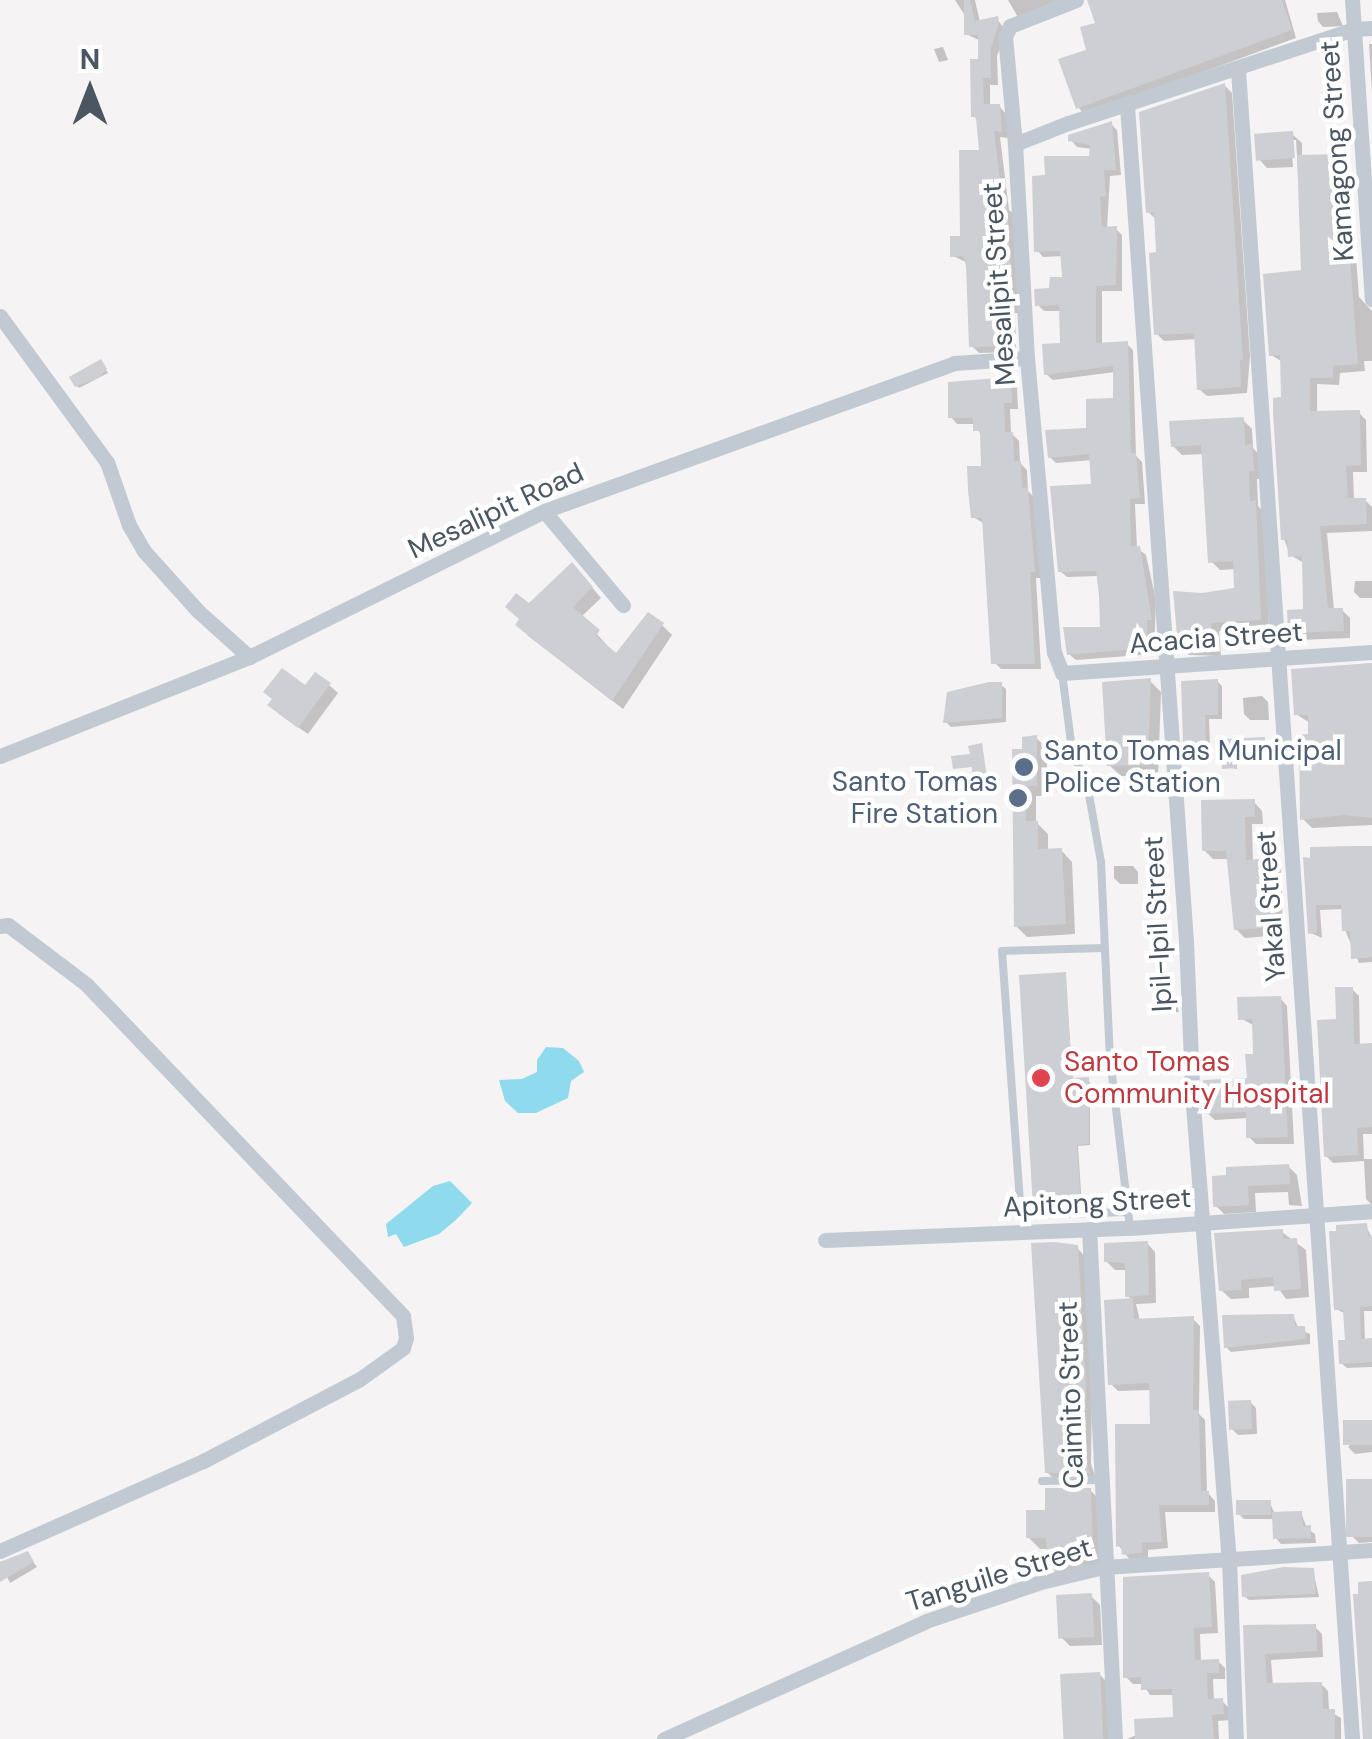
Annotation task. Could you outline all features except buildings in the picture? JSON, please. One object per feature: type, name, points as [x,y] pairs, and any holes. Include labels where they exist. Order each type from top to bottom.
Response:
[{"type":"street","points":[[1015,144],[1006,37],[1010,26],[1018,19],[1076,0]]},
{"type":"street","name":"Kamagong Street","points":[[1352,0],[1372,298]]},
{"type":"street","name":"Mesalipit Street","points":[[1062,673],[1054,652],[1027,358],[1015,144],[1354,29],[1372,28]]},
{"type":"street","name":"Yakal Street","points":[[1238,70],[1352,1739]]},
{"type":"street","name":"Ipil-Ipil Street","points":[[1128,106],[1193,1106],[1229,1560],[1236,1739]]},
{"type":"street","points":[[0,316],[107,462],[129,525],[144,551],[198,611],[249,657]]},
{"type":"street","name":"Mesalipit Road","points":[[0,756],[249,657],[544,510],[954,363],[1027,358]]},
{"type":"street","points":[[544,510],[623,605]]},
{"type":"street","name":"Acacia Street","points":[[1062,673],[1372,652]]},
{"type":"street","points":[[0,926],[8,925],[86,984],[403,1316],[406,1338],[403,1348],[343,1388],[203,1461],[0,1551]]},
{"type":"street","name":"Apitong Street","points":[[825,1240],[1089,1229],[1130,1220],[1205,1222],[1372,1211]]},
{"type":"street","name":"Caimito Street","points":[[1089,1229],[1099,1480],[1116,1739]]},
{"type":"street","name":"Tanguile Street","points":[[664,1739],[926,1620],[1041,1582],[1104,1566],[1372,1550]]},
{"type":"lane","points":[[1062,673],[1072,750],[1088,790],[1101,862],[1110,1058],[1130,1220],[1021,1215],[1002,950],[1102,948]]},
{"type":"lane","points":[[1042,1481],[1099,1480]]},
{"type":"water","points":[[546,1047],[563,1048],[579,1061],[584,1072],[571,1081],[568,1098],[536,1113],[518,1113],[505,1101],[499,1080],[522,1079],[537,1072],[537,1060]]},
{"type":"water","points":[[450,1181],[472,1203],[457,1219],[439,1234],[404,1247],[396,1234],[388,1237],[386,1224],[433,1186]]},
{"type":"place","name":"Santo Tomas Municipal Police Station","points":[[1024,767]]},
{"type":"place","name":"Santo Tomas Fire Station","points":[[1018,798]]},
{"type":"place","name":"Santo Tomas Community Hospital","points":[[1041,1078]]}]
